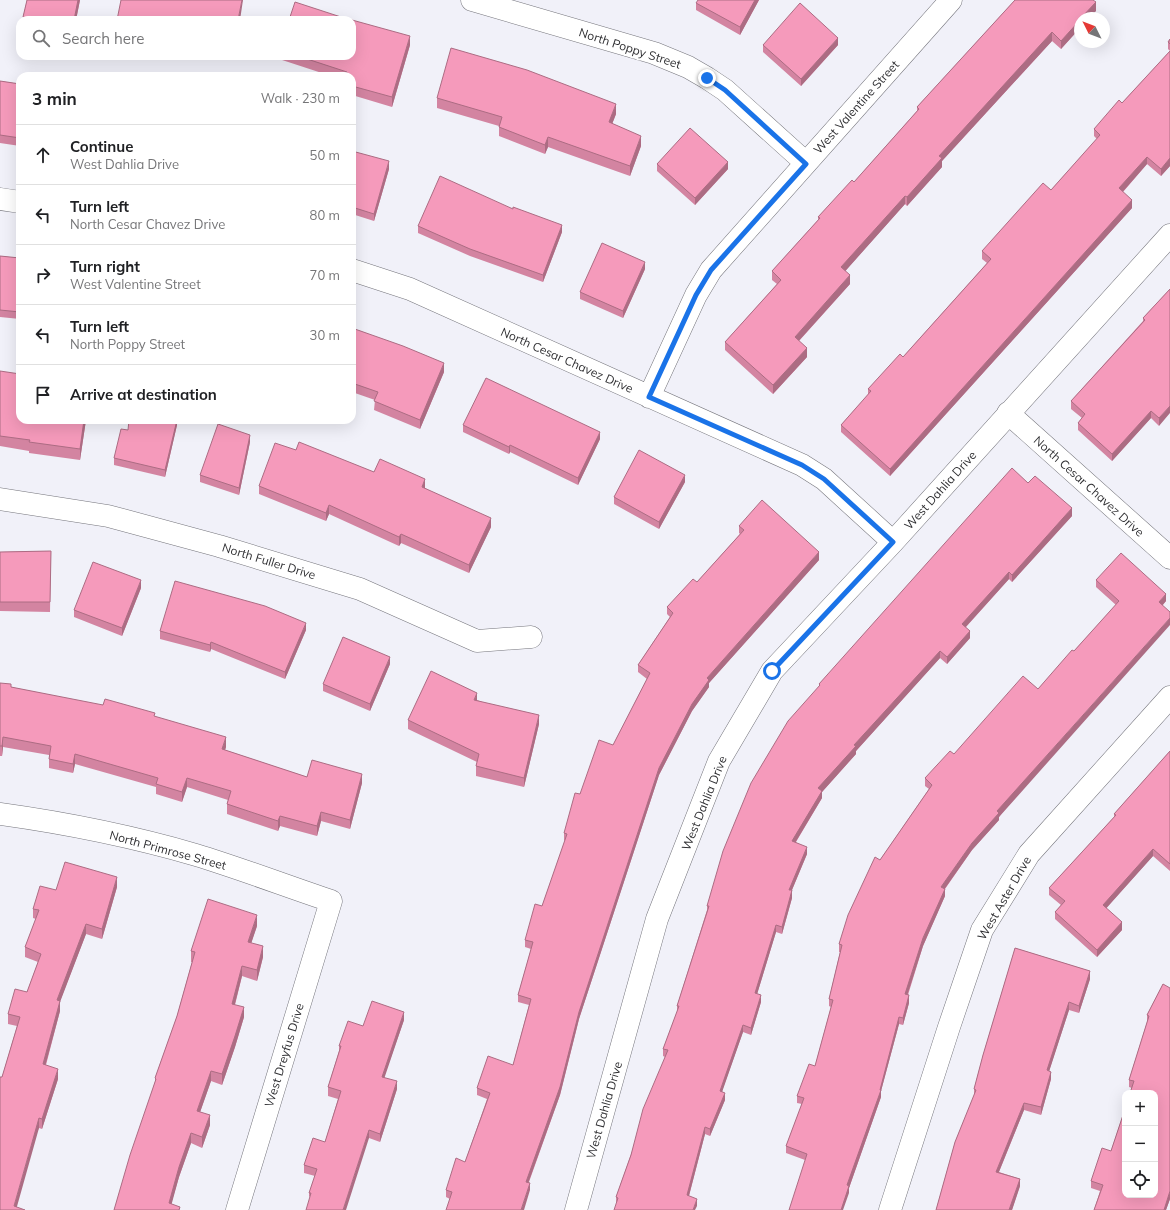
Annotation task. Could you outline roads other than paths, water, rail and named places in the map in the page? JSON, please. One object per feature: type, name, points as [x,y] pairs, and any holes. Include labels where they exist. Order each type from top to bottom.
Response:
[{"type":"street","name":"North Poppy Street","points":[[472,0],[654,53],[688,67],[725,90],[806,164]]},
{"type":"street","name":"West Valentine Street","points":[[649,397],[696,295],[711,270],[952,0]]},
{"type":"street","points":[[0,199],[16,201]]},
{"type":"street","name":"West Dahlia Drive","points":[[576,1210],[657,919],[719,761],[772,671],[893,542],[1170,234]]},
{"type":"street","name":"North Cesar Chavez Drive","points":[[356,271],[410,289],[802,465],[824,479],[893,542]]},
{"type":"street","name":"North Cesar Chavez Drive","points":[[1008,413],[1170,558]]},
{"type":"street","name":"North Fuller Drive","points":[[0,499],[108,516],[219,546],[360,589],[477,641],[531,638]]},
{"type":"street","name":"West Aster Drive","points":[[890,1210],[982,930],[1029,854],[1170,697]]},
{"type":"street","name":"North Primrose Street","points":[[1,819],[51,822],[124,837],[189,853],[331,901]]},
{"type":"street","name":"West Dreyfus Drive","points":[[237,1210],[331,901]]}]
